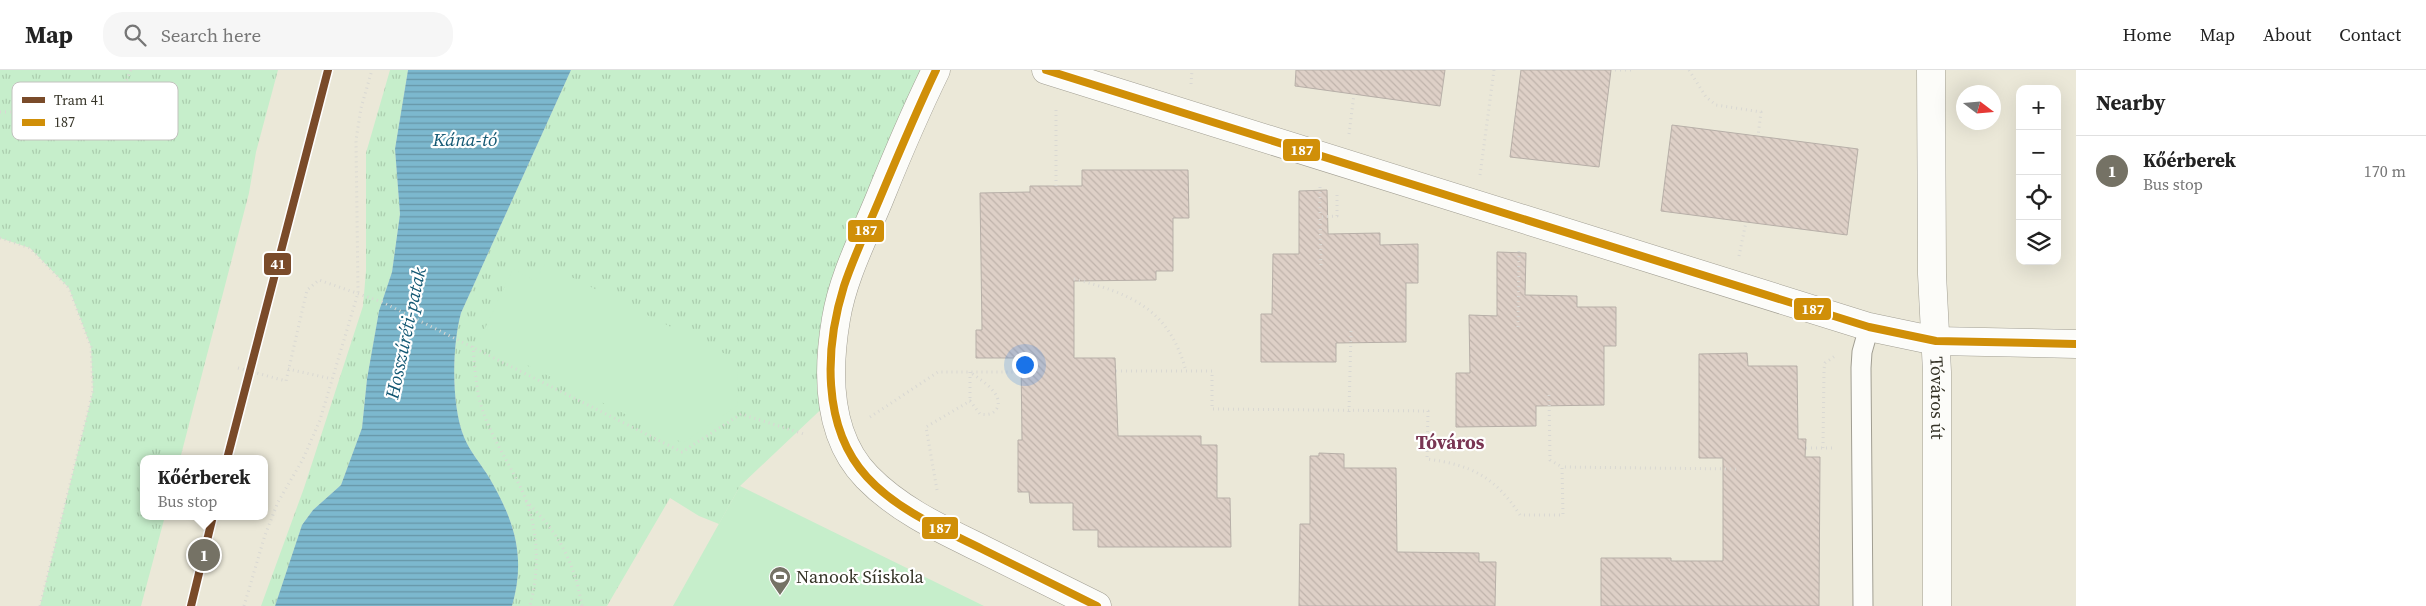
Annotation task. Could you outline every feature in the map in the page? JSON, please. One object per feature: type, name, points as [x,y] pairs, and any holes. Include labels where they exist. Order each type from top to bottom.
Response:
[{"type":"street","points":[[936,70],[903,142],[850,270],[836,318],[832,361],[832,399],[837,426],[849,454],[867,477],[915,516],[1097,606]]},
{"type":"street","points":[[1046,70],[1869,327],[1936,341],[2076,344]]},
{"type":"street","name":"Tóváros út","points":[[1932,70],[1930,128],[1932,274],[1936,341],[1937,606]]},
{"type":"lane","points":[[1862,606],[1861,368],[1862,352],[1869,327]]},
{"type":"path","points":[[126,82],[131,70]]},
{"type":"path","points":[[244,606],[265,535],[278,502],[303,459],[320,420],[358,293],[356,140],[361,108],[372,70]]},
{"type":"path","points":[[1190,90],[1192,70]]},
{"type":"path","points":[[1479,181],[1494,70]]},
{"type":"path","points":[[1615,70],[1631,70]]},
{"type":"path","points":[[1689,70],[1706,97],[1716,105],[1761,112],[1758,136]]},
{"type":"path","points":[[1348,139],[1354,94]]},
{"type":"path","points":[[1056,100],[1056,186]]},
{"type":"path","points":[[1320,182],[1321,265]]},
{"type":"path","points":[[1320,217],[1337,216],[1337,187]]},
{"type":"path","points":[[1738,262],[1746,222]]},
{"type":"path","points":[[0,238],[30,248],[69,288],[91,347],[93,391],[40,606]]},
{"type":"path","points":[[1518,327],[1519,246]]},
{"type":"path","points":[[238,368],[286,381],[307,290],[319,280],[382,302],[458,338],[682,452],[741,414],[804,434]]},
{"type":"path","points":[[1074,280],[1109,288],[1134,300],[1156,314],[1182,357],[1186,371]]},
{"type":"path","points":[[1349,412],[1351,331]]},
{"type":"path","points":[[473,346],[476,381],[485,417],[526,501],[537,556],[535,586],[530,606]]},
{"type":"path","points":[[1823,448],[1825,364],[1840,352]]},
{"type":"path","points":[[288,369],[332,379]]},
{"type":"path","points":[[1116,371],[1212,371],[1212,409],[1349,412],[1428,411],[1427,459],[1455,463],[1480,472],[1506,494],[1520,515],[1563,515],[1562,467]]},
{"type":"path","points":[[870,417],[938,372],[1026,372]]},
{"type":"path","points":[[970,372],[988,385],[997,397],[998,404],[995,410],[988,415],[980,414],[970,401],[970,372]]},
{"type":"path","points":[[1549,394],[1550,460],[1562,467],[1736,469]]},
{"type":"path","points":[[937,496],[926,427],[970,401]]},
{"type":"path","points":[[526,501],[548,522],[566,553],[577,579],[582,606]]},
{"type":"green space","points":[[0,70],[278,70],[256,152],[249,193],[181,455],[140,455],[140,520],[164,520],[141,606],[40,606],[93,391],[91,347],[69,288],[30,248],[0,238]]},
{"type":"green space","points":[[390,70],[408,70],[395,149],[400,214],[392,272],[379,311],[367,379],[362,428],[341,485],[313,510],[302,525],[275,606],[261,606],[304,488],[363,306],[366,271],[366,153]]},
{"type":"green space","points":[[571,70],[936,70],[850,270],[832,399],[740,486],[719,524],[699,516],[670,498],[607,606],[512,606],[518,572],[516,541],[512,525],[499,495],[467,443],[460,424],[454,375],[456,342],[461,313]]},
{"type":"green space","points":[[545,264],[737,360],[738,405],[683,443],[479,341],[513,269],[535,281]]},
{"type":"green space","points":[[740,486],[984,606],[673,606]]},
{"type":"water","name":"Kána-tó","points":[[408,70],[571,70],[461,313],[456,342],[454,375],[460,424],[467,443],[499,495],[512,525],[516,541],[518,572],[512,606],[275,606],[302,525],[313,510],[341,485],[362,428],[367,379],[379,311],[392,272],[400,214],[395,149]]},
{"type":"building","points":[[1296,70],[1445,70],[1440,106],[1295,86]]},
{"type":"building","points":[[1521,70],[1611,70],[1599,167],[1510,157]]},
{"type":"building","points":[[1672,125],[1858,149],[1847,235],[1661,211]]},
{"type":"building","points":[[1082,170],[1188,170],[1189,218],[1173,218],[1173,271],[1156,271],[1156,280],[1074,281],[1074,358],[1115,358],[1118,436],[1201,436],[1201,445],[1217,445],[1217,498],[1230,498],[1231,547],[1098,547],[1098,530],[1073,530],[1073,503],[1030,503],[1029,492],[1018,492],[1018,440],[1022,440],[1021,358],[976,358],[976,330],[982,330],[980,193],[1030,192],[1030,186],[1082,186]]},
{"type":"building","points":[[1327,190],[1328,234],[1380,233],[1380,245],[1418,244],[1418,283],[1406,283],[1406,342],[1336,343],[1336,362],[1261,362],[1261,314],[1272,314],[1273,254],[1299,254],[1299,191]]},
{"type":"building","points":[[1497,252],[1526,253],[1525,295],[1577,296],[1577,307],[1616,307],[1616,346],[1604,346],[1604,405],[1536,406],[1536,426],[1456,427],[1456,373],[1470,373],[1469,315],[1497,316]]},
{"type":"building","points":[[1747,353],[1748,366],[1797,366],[1798,439],[1806,439],[1805,457],[1820,457],[1819,606],[1601,606],[1601,558],[1671,558],[1671,561],[1723,561],[1723,458],[1699,458],[1699,354]]},
{"type":"building","points":[[1319,453],[1344,454],[1344,468],[1396,468],[1397,552],[1479,553],[1479,562],[1496,562],[1495,606],[1299,606],[1300,524],[1310,524],[1310,456],[1319,456]]},
{"type":"tram line","name":"41","points":[[228,455],[328,70]]},
{"type":"tram line","name":"41","points":[[191,606],[212,520]]},
{"type":"transit line","name":"187","points":[[936,70],[907,134],[844,286],[833,335],[831,360],[831,386],[834,411],[841,435],[852,457],[867,477],[879,489],[906,509],[936,526],[1097,606]]},
{"type":"transit line","name":"187","points":[[1046,70],[1869,327],[1936,341],[2076,344]]},
{"type":"place","name":"Kőérberek","points":[[204,555]]},
{"type":"place","name":"Nanook Síiskola","points":[[780,596]]},
{"type":"district","name":"Tóváros","points":[[1450,442]]},
{"type":"water label","name":"Hosszúréti-patak","points":[[405,333]]}]
